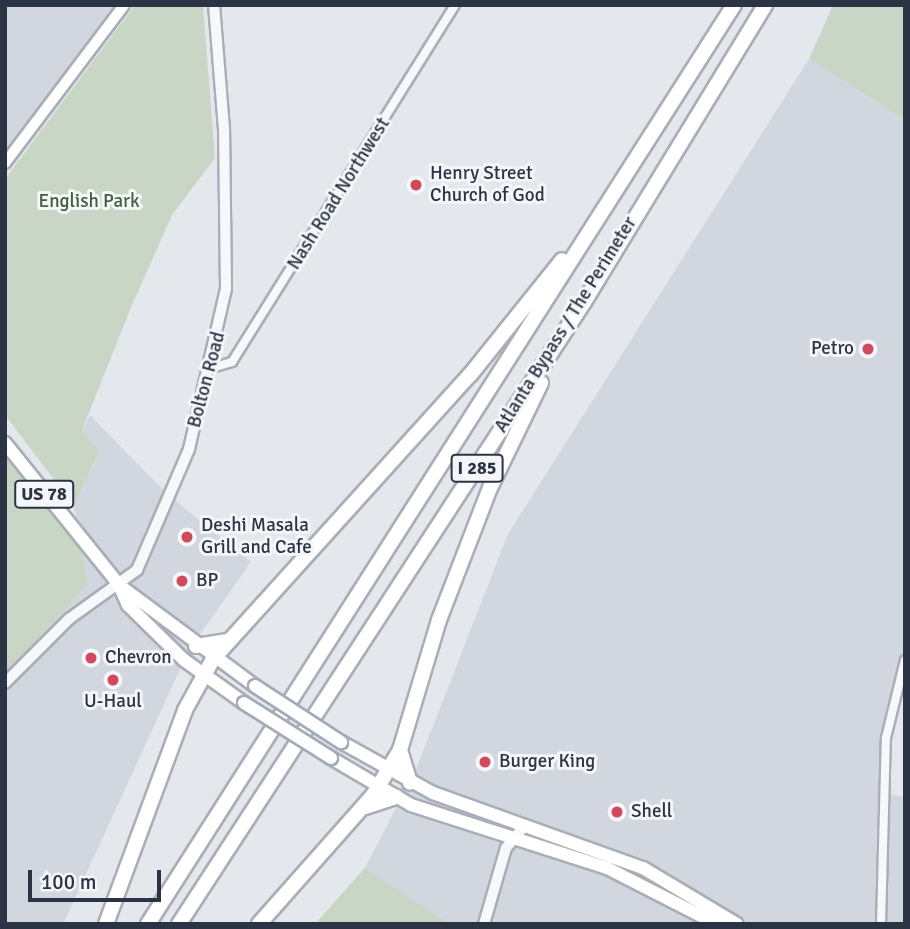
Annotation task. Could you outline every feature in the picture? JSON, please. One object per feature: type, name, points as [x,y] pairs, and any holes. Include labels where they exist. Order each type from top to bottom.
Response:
[{"type":"highway","name":"Atlanta Bypass / The Perimeter","points":[[148,924],[734,5]]},
{"type":"highway","name":"Atlanta Bypass / The Perimeter","points":[[179,924],[584,302],[765,5]]},
{"type":"highway","points":[[106,924],[204,675],[213,659],[470,375],[608,202]]},
{"type":"highway","points":[[259,924],[379,788],[400,750],[439,621],[490,488],[584,302]]},
{"type":"highway","points":[[196,646],[229,640]]},
{"type":"highway","points":[[400,750],[410,782]]},
{"type":"highway","points":[[361,810],[396,797]]},
{"type":"main road","points":[[5,163],[124,5]]},
{"type":"main road","name":"US 78","points":[[5,443],[119,585],[213,659],[410,782],[643,868],[737,924]]},
{"type":"main road","name":"US 78","points":[[119,585],[128,606],[204,675],[379,788],[396,797],[638,881],[718,924]]},
{"type":"street","name":"Bolton Road","points":[[5,683],[69,619],[136,570],[178,482],[212,368],[226,289],[224,129],[214,5]]},
{"type":"street","name":"Nash Road Northwest","points":[[212,368],[232,362],[455,5]]},
{"type":"street","points":[[881,924],[886,738],[905,660]]},
{"type":"street","points":[[484,924],[513,838],[526,825]]},
{"type":"shaded area","points":[[5,5],[122,5],[5,161]]},
{"type":"shaded area","points":[[809,59],[905,120],[905,676],[887,714],[889,794],[905,797],[905,924],[450,924],[365,868],[417,767],[508,534]]},
{"type":"shaded area","points":[[90,415],[166,493],[251,562],[189,650],[63,924],[5,924],[5,676],[88,584],[74,506],[99,453],[82,430]]},
{"type":"green space","name":"English Park","points":[[135,5],[203,5],[215,158],[172,215],[132,305],[82,430],[99,452],[74,506],[5,415],[5,179]]},
{"type":"green space","points":[[833,5],[905,5],[905,120],[809,59]]},
{"type":"green space","points":[[5,435],[79,533],[88,584],[5,676]]},
{"type":"green space","points":[[365,868],[450,924],[315,924]]},
{"type":"place","name":"Henry Street Church of God","points":[[416,185]]},
{"type":"place","name":"Petro","points":[[868,349]]},
{"type":"place","name":"Deshi Masala Grill and Cafe","points":[[187,537]]},
{"type":"place","name":"BP","points":[[182,581]]},
{"type":"place","name":"Chevron","points":[[91,658]]},
{"type":"place","name":"U-Haul","points":[[113,680]]},
{"type":"place","name":"Burger King","points":[[485,762]]},
{"type":"place","name":"Shell","points":[[617,812]]}]
